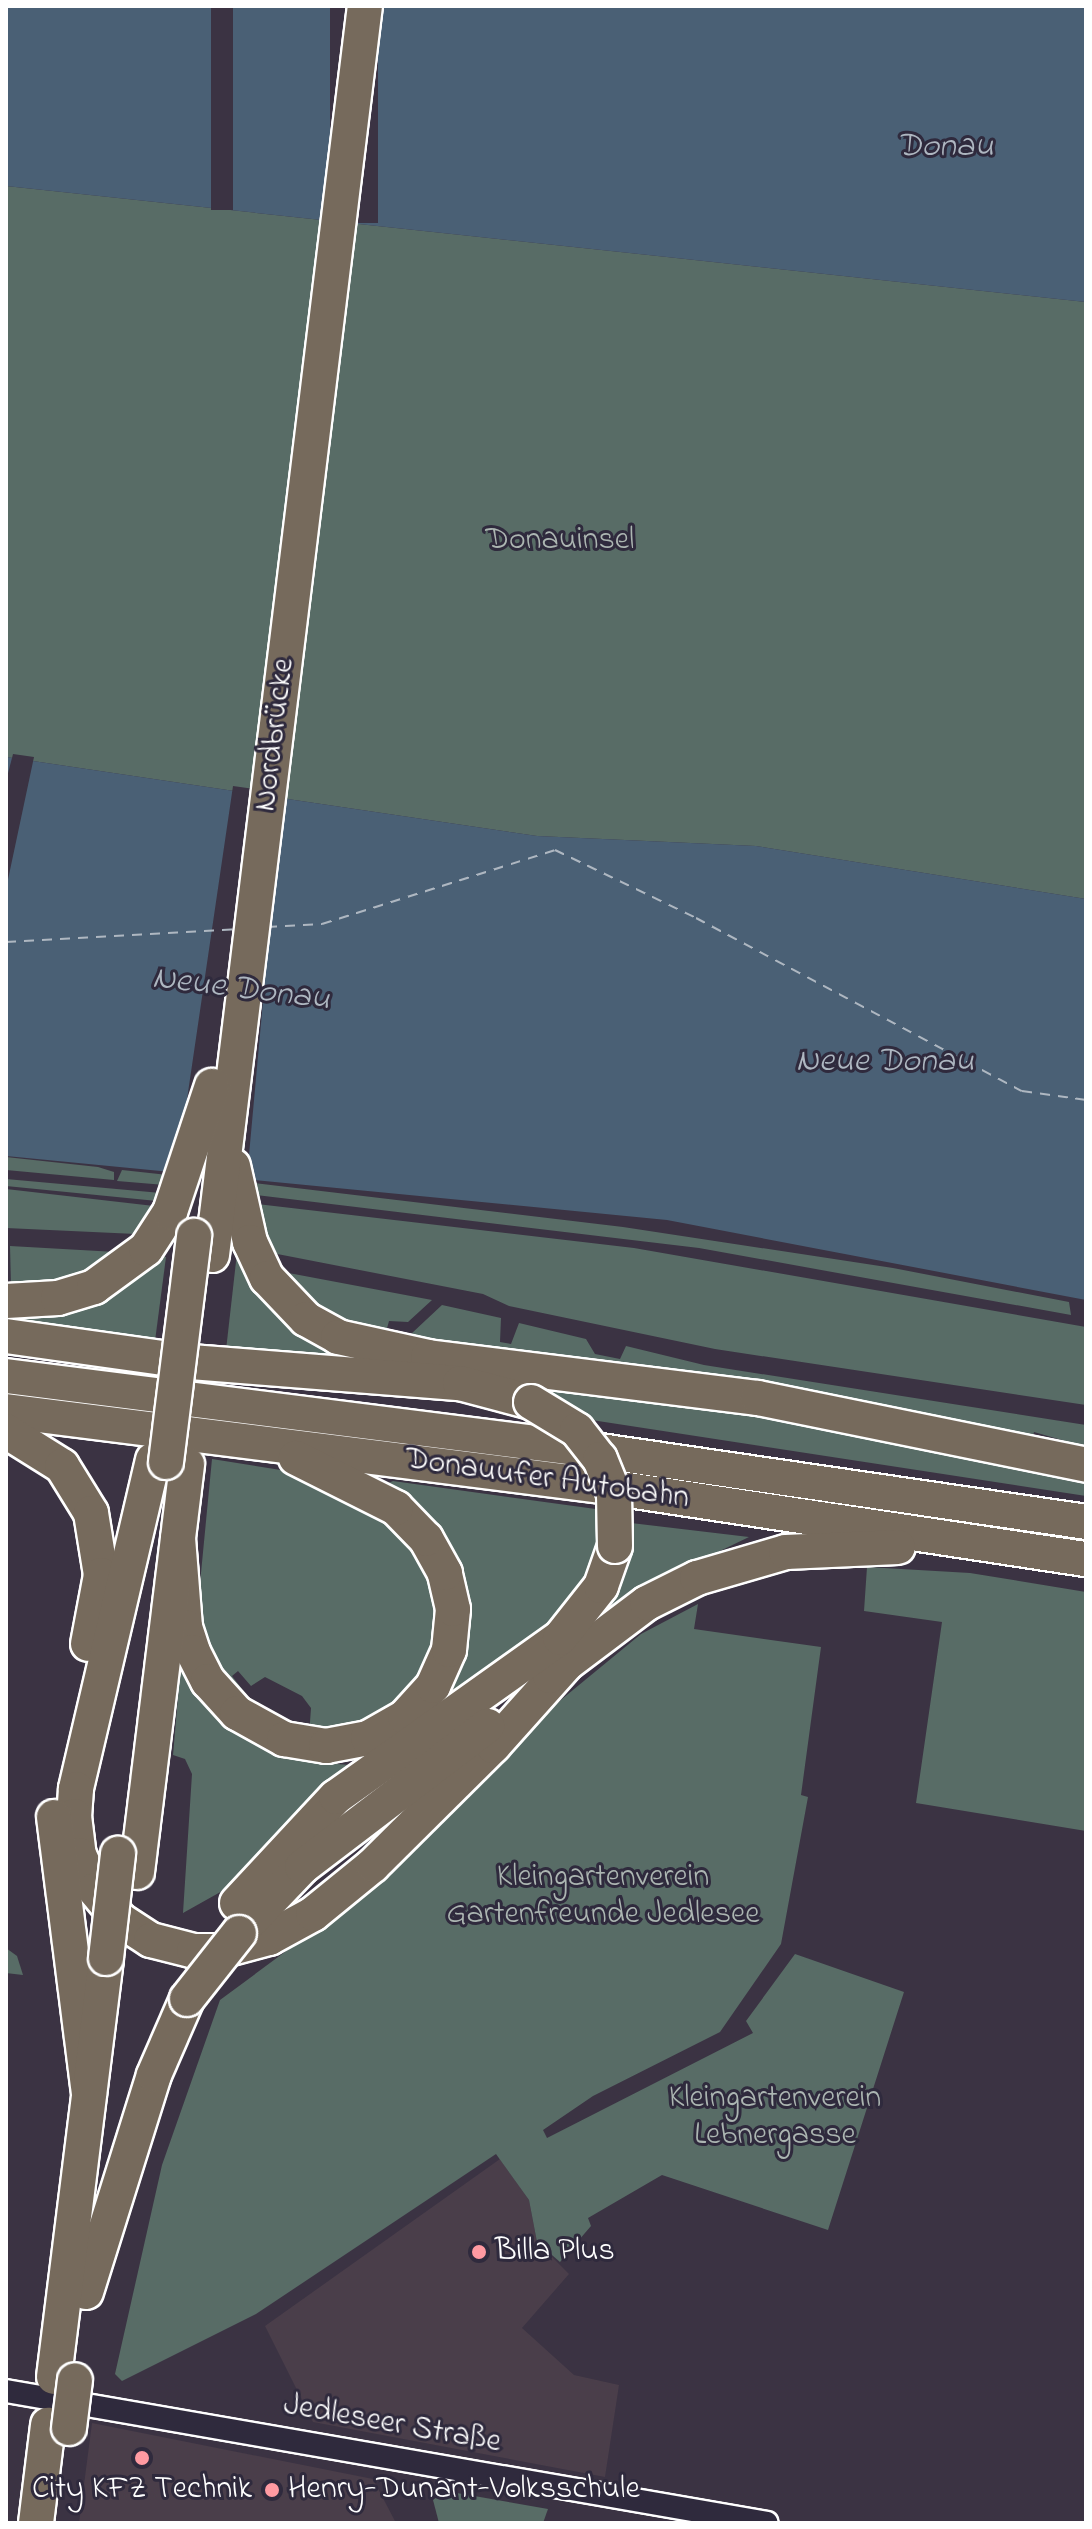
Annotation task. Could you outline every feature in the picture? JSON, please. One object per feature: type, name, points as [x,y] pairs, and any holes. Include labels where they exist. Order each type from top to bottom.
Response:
[{"type":"highway","name":"Nordbrücke","points":[[169,1462],[172,1402],[344,6]]},
{"type":"highway","name":"Nordbrücke","points":[[169,1462],[227,1138],[365,6]]},
{"type":"highway","points":[[6,1301],[48,1299],[94,1287],[146,1249],[176,1198],[212,1086]]},
{"type":"highway","points":[[227,1138],[257,1262],[291,1307],[338,1337],[428,1357],[758,1398],[1086,1465]]},
{"type":"highway","points":[[6,1336],[191,1362],[460,1383],[531,1402],[577,1430],[600,1459],[614,1494],[615,1546],[601,1586],[560,1638],[336,1797],[283,1849],[187,1999],[172,2030],[86,2292],[64,2378]]},
{"type":"highway","name":"Donauufer Autobahn","points":[[6,1376],[600,1451],[1086,1522]]},
{"type":"highway","name":"Donauufer Autobahn","points":[[6,1411],[255,1441],[998,1544],[1086,1559]]},
{"type":"highway","points":[[6,1431],[49,1454],[75,1481],[91,1513],[101,1555],[99,1594],[61,1754],[54,1816],[89,2093]]},
{"type":"highway","points":[[169,1462],[185,1627],[193,1652],[221,1699],[250,1724],[306,1744],[348,1744],[389,1729],[420,1704],[442,1670],[453,1629],[450,1590],[436,1553],[414,1524],[375,1494],[255,1441]]},
{"type":"highway","points":[[169,1462],[79,1777],[74,1816],[79,1855],[95,1890],[120,1920],[151,1940],[194,1951],[220,1951],[269,1938],[313,1914],[384,1854],[568,1662]]},
{"type":"highway","points":[[86,2292],[115,1967],[169,1462]]},
{"type":"highway","points":[[127,1863],[178,1538]]},
{"type":"highway","points":[[230,1930],[302,1867],[647,1603],[725,1568],[815,1548],[998,1544]]},
{"type":"highway","points":[[36,2523],[58,2427],[89,2093],[115,1967]]},
{"type":"highway","points":[[57,2523],[58,2427]]},
{"type":"street","name":"Jedleseer Straße","points":[[6,2391],[767,2523]]},
{"type":"shaded area","points":[[500,2159],[529,2200],[537,2242],[569,2274],[522,2328],[574,2375],[619,2385],[605,2477],[313,2422],[265,2326]]},
{"type":"shaded area","name":"Henry-Dunant-Volksschule","points":[[92,2423],[373,2479],[396,2523],[79,2523]]},
{"type":"green space","name":"Donauinsel","points":[[6,186],[1086,302],[1086,899],[756,846],[537,836],[6,757]]},
{"type":"green space","points":[[6,1157],[98,1167],[114,1172],[114,1180],[6,1170]]},
{"type":"green space","points":[[122,1170],[168,1175],[165,1185],[117,1181]]},
{"type":"green space","points":[[6,1179],[161,1193],[157,1201],[6,1186]]},
{"type":"green space","points":[[254,1183],[623,1227],[893,1268],[1069,1302],[1071,1315],[699,1248],[256,1195]]},
{"type":"green space","points":[[6,1189],[154,1206],[136,1234],[6,1228]]},
{"type":"green space","points":[[257,1204],[634,1248],[1086,1327],[1086,1405],[715,1349],[509,1306],[483,1294],[267,1252]]},
{"type":"green space","points":[[238,1244],[377,1362],[225,1359]]},
{"type":"green space","points":[[10,1246],[116,1252],[75,1276],[11,1286]]},
{"type":"green space","points":[[155,1256],[166,1257],[155,1341],[6,1324],[6,1312]]},
{"type":"green space","points":[[278,1271],[432,1300],[408,1322],[389,1321],[386,1332],[411,1334],[442,1305],[501,1318],[500,1342],[511,1344],[519,1323],[586,1339],[595,1354],[620,1359],[626,1346],[704,1365],[1086,1425],[1086,1447],[1034,1432],[1031,1443],[447,1351],[323,1316]]},
{"type":"green space","points":[[538,1381],[739,1409],[1086,1477],[1086,1496],[585,1419],[534,1389]]},
{"type":"green space","points":[[212,1459],[287,1471],[397,1521],[438,1587],[433,1664],[383,1721],[309,1736],[311,1708],[302,1696],[265,1677],[251,1686],[238,1671],[232,1676],[268,1722],[210,1662],[198,1604]]},
{"type":"green space","points":[[393,1481],[603,1510],[603,1542],[571,1612],[425,1721],[462,1633],[381,1486]]},
{"type":"green space","points":[[631,1523],[749,1537],[668,1576],[590,1624]]},
{"type":"green space","points":[[867,1567],[970,1573],[1086,1592],[1086,1831],[916,1803],[942,1622],[864,1611]]},
{"type":"green space","name":"Kleingartenverein Gartenfreunde Jedlesee","points":[[698,1604],[694,1629],[821,1647],[801,1795],[808,1797],[781,1944],[720,2032],[593,2096],[543,2130],[547,2138],[753,2033],[746,2021],[795,1954],[904,1992],[828,2230],[662,2175],[588,2218],[591,2226],[560,2262],[537,2242],[529,2200],[496,2154],[256,2314],[122,2381],[115,2374],[162,2165],[220,2000],[312,1932],[562,1699],[641,1634]]},
{"type":"green space","points":[[190,1666],[327,1763],[360,1766],[310,1802],[224,1890],[183,1913],[192,1774],[185,1759],[173,1755],[180,1674]]},
{"type":"green space","points":[[6,1948],[17,1956],[23,1975],[6,1973]]},
{"type":"green space","points":[[445,2491],[548,2509],[543,2523],[439,2523],[433,2500]]},
{"type":"water","name":"Donau","points":[[6,6],[1086,6],[1086,302],[6,186]]},
{"type":"water","name":"Neue Donau","points":[[6,757],[537,836],[756,846],[1086,899],[1086,1300],[667,1220],[6,1156]]},
{"type":"pier","points":[[211,6],[233,6],[233,210],[211,210]]},
{"type":"pier","points":[[330,6],[378,6],[378,223],[330,223]]},
{"type":"pier","points":[[13,754],[34,757],[6,889],[6,781]]},
{"type":"pier","points":[[233,786],[282,793],[249,1155],[252,1185],[170,1177],[180,1147]]},
{"type":"ferry route","points":[[267,927],[322,924],[555,850],[696,918],[1022,1091],[1086,1100]]},
{"type":"ferry route","points":[[6,942],[236,929]]},
{"type":"place","name":"Billa Plus","points":[[479,2252]]},
{"type":"place","name":"City KFZ Technik","points":[[142,2458]]},
{"type":"place","name":"Henry-Dunant-Volksschule","points":[[272,2490]]},
{"type":"park label","name":"Kleingartenverein Lebnergasse","points":[[775,2118]]}]
